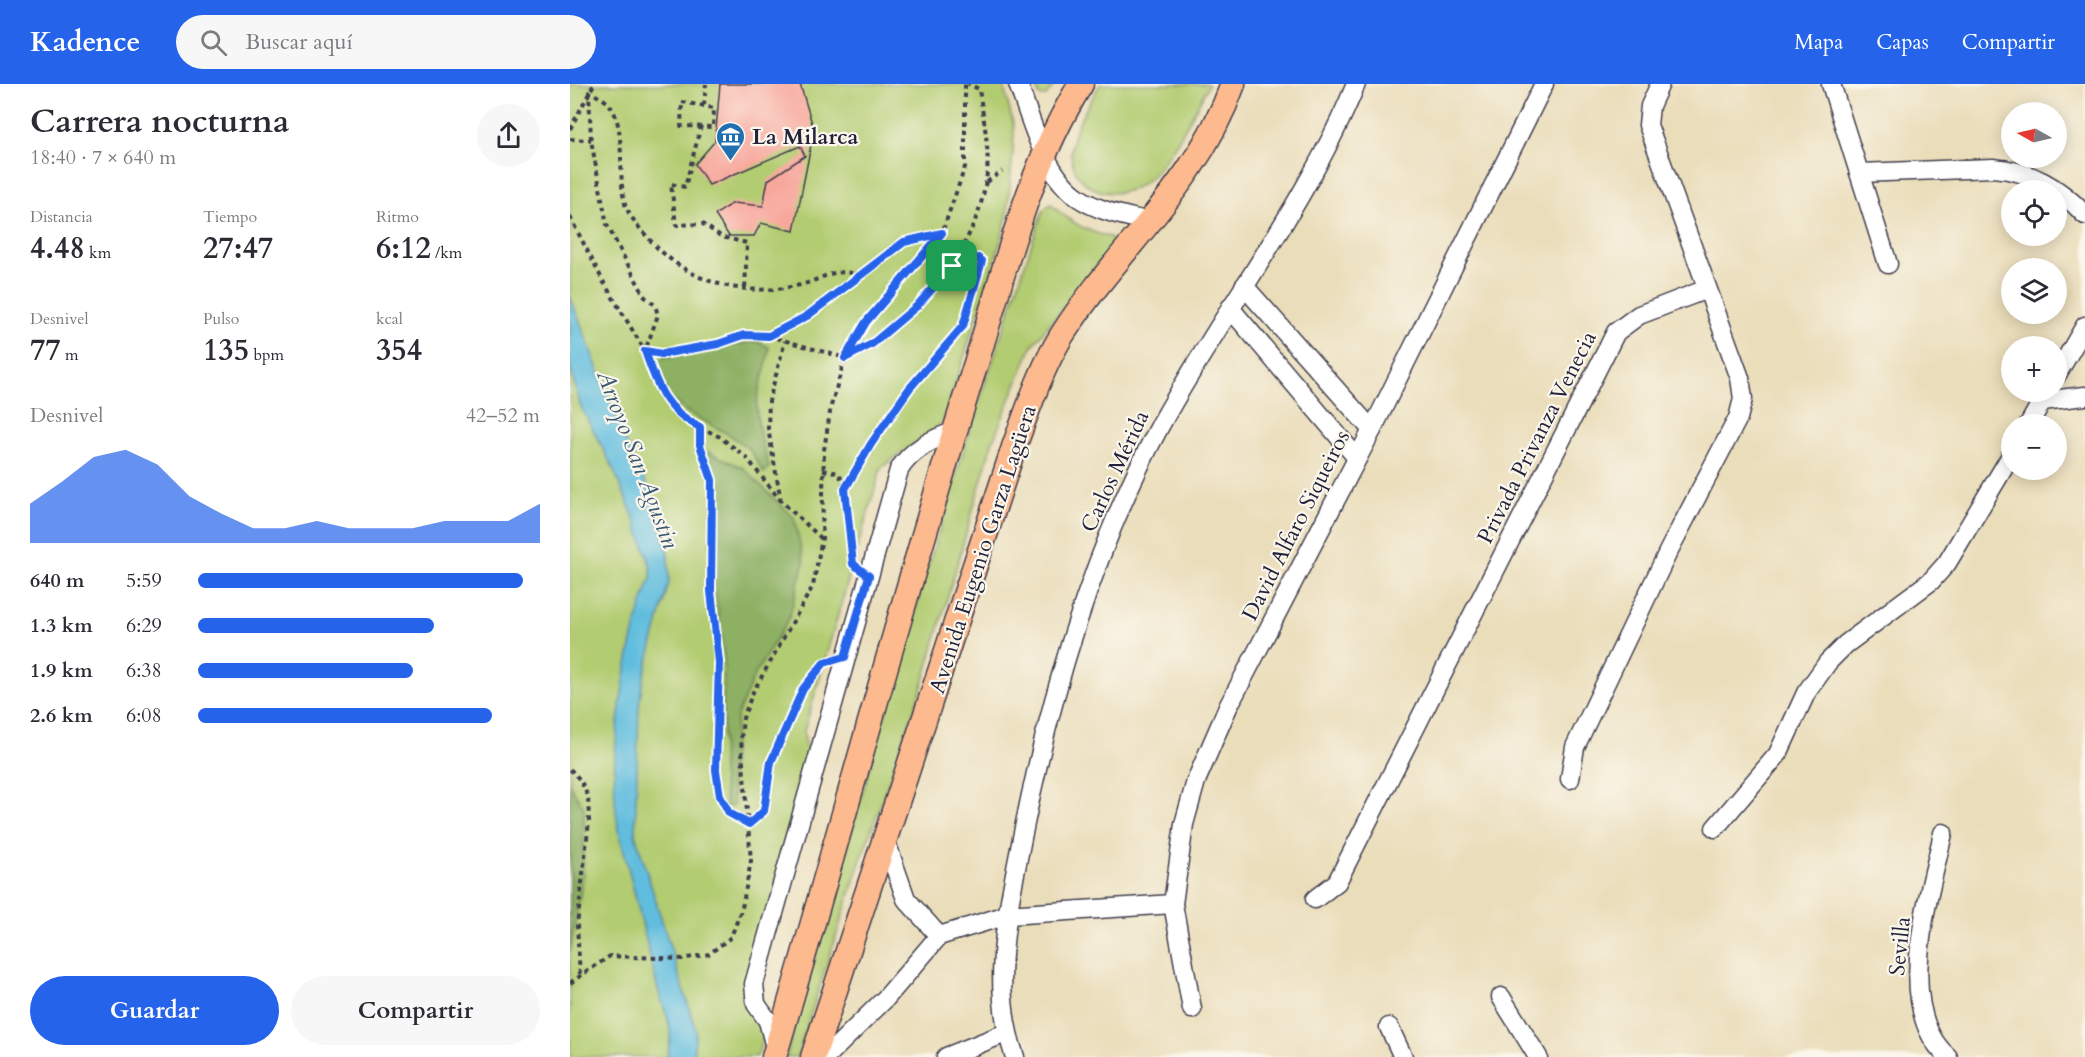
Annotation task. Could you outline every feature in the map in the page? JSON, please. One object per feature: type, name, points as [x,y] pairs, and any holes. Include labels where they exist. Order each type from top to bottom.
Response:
[{"type":"main road","points":[[775,1054],[954,432],[1026,204],[1045,153],[1081,84]]},
{"type":"main road","name":"Avenida Eugenio Garza Lagüera","points":[[813,1057],[886,842],[1011,455],[1037,386],[1072,320],[1195,164],[1224,110],[1233,84]]},
{"type":"street","points":[[1018,84],[1045,153],[1062,182],[1077,197],[1113,213],[1150,222]]},
{"type":"street","name":"Carlos Mérida","points":[[1015,1057],[1006,1033],[1001,980],[1007,915],[1045,735],[1090,586],[1136,473],[1162,422],[1315,166],[1356,84]]},
{"type":"street","name":"David Alfaro Siqueiros","points":[[1192,1009],[1173,904],[1184,824],[1208,750],[1372,430],[1544,84]]},
{"type":"street","points":[[1570,780],[1575,747],[1742,407],[1743,389],[1740,378],[1648,125],[1650,106],[1660,84]]},
{"type":"street","points":[[1831,84],[1888,264]]},
{"type":"street","points":[[1859,173],[2011,169],[2051,185],[2070,199],[2085,215]]},
{"type":"street","points":[[1244,286],[1372,430]]},
{"type":"street","name":"Privada Privanza Venecia","points":[[1315,899],[1337,882],[1616,332],[1639,315],[1707,290]]},
{"type":"street","points":[[1230,308],[1357,458]]},
{"type":"street","points":[[2067,357],[2085,326]]},
{"type":"street","points":[[2067,396],[2085,396]]},
{"type":"street","points":[[775,1054],[768,1022],[756,1004],[754,984],[845,657],[899,470],[903,462],[938,437],[954,432]]},
{"type":"street","points":[[1714,828],[1778,754],[1806,693],[1828,662],[1846,644],[1931,581],[1947,563],[2001,472]]},
{"type":"street","name":"Sevilla","points":[[1943,833],[1921,938],[1918,980],[1922,1014],[1938,1048],[1948,1057]]},
{"type":"street","points":[[886,842],[906,899],[939,936]]},
{"type":"street","points":[[826,1057],[886,998],[939,936],[1007,915],[1173,904]]},
{"type":"street","points":[[1501,997],[1538,1057]]},
{"type":"street","points":[[1389,1027],[1403,1057]]},
{"type":"street","points":[[946,1057],[1006,1033]]},
{"type":"path","points":[[570,129],[594,84]]},
{"type":"path","points":[[704,105],[706,84]]},
{"type":"path","points":[[570,983],[610,956],[682,959],[709,954],[731,937],[742,908],[751,861],[741,739],[742,718],[753,692],[813,586],[822,538],[824,450],[831,406],[845,358],[866,322],[942,233],[964,167],[966,84],[979,89],[988,163],[986,182],[974,219],[952,266],[917,306],[872,344],[845,358],[769,336],[744,335],[718,344],[662,354],[645,351]]},
{"type":"path","points":[[590,92],[591,140],[607,225],[645,297],[655,305],[658,315],[645,351]]},
{"type":"path","points":[[590,92],[608,103],[616,119],[626,207],[646,235],[667,258],[695,277],[745,290],[761,291],[802,284],[832,272],[844,270],[861,275]]},
{"type":"path","points":[[682,102],[714,108],[713,127],[701,126],[681,126],[682,102]]},
{"type":"path","points":[[701,126],[684,187],[672,184],[676,225],[704,224],[722,237],[747,243],[745,290]]},
{"type":"path","points":[[570,139],[591,140]]},
{"type":"path","points":[[986,182],[1002,171]]},
{"type":"path","points":[[570,217],[603,282],[645,351],[658,392],[684,420],[720,437],[746,457],[781,501],[822,538]]},
{"type":"path","points":[[769,336],[807,316],[904,242],[942,233]]},
{"type":"path","points":[[845,489],[871,444],[909,389],[963,326],[982,261],[978,258],[952,266]]},
{"type":"path","points":[[781,501],[768,428],[769,401],[785,340]]},
{"type":"path","points":[[700,427],[700,445],[712,480],[711,591],[719,662],[716,770],[720,796],[729,813],[749,824]]},
{"type":"path","points":[[824,470],[839,473],[845,489],[853,564],[869,576]]},
{"type":"path","points":[[749,824],[764,811],[771,762],[803,689],[824,663],[845,657]]},
{"type":"path","points":[[570,769],[581,781],[588,805],[586,852],[577,926],[580,976]]},
{"type":"green space","points":[[570,84],[1003,84],[1014,127],[1007,217],[943,422],[881,468],[804,731],[805,745],[812,753],[757,956],[765,1032],[757,1057],[570,1057]]},
{"type":"green space","points":[[1035,84],[1055,84],[1046,96],[1039,96]]},
{"type":"green space","points":[[1100,84],[1209,84],[1164,162],[1146,181],[1124,192],[1100,191],[1090,186],[1081,179],[1071,156],[1076,128]]},
{"type":"green space","points":[[1051,204],[1078,225],[1110,237],[1114,244],[1032,346],[992,443],[922,687],[858,868],[797,1057],[786,1057],[968,435],[1043,210]]},
{"type":"green space","points":[[756,341],[769,347],[757,402],[759,427],[769,467],[764,473],[750,450],[730,435],[687,412],[663,392],[652,360]]},
{"type":"green space","points":[[706,451],[743,468],[794,518],[804,562],[789,618],[754,676],[737,716],[731,768],[734,806],[726,807],[722,773],[724,660],[710,550],[717,478]]},
{"type":"green space","points":[[570,785],[584,808],[583,878],[570,953]]},
{"type":"water","points":[[570,296],[626,443],[652,496],[668,554],[669,582],[643,680],[639,706],[635,834],[696,1030],[693,1057],[667,1057],[670,1034],[668,1018],[656,982],[620,835],[616,808],[616,742],[620,706],[633,636],[651,578],[651,567],[636,522],[612,466],[580,405],[570,365]]},
{"type":"building","name":"La Milarca","points":[[720,84],[800,84],[814,130],[794,231],[761,223],[754,236],[729,236],[715,215],[733,203],[763,206],[768,180],[805,156],[800,146],[709,185],[695,164],[715,141]]},
{"type":"place","name":"La Milarca","points":[[731,162]]},
{"type":"route","points":[[942,233],[866,322],[845,358],[872,344],[917,306],[952,266],[978,258],[982,261],[963,326],[909,389],[871,444],[845,489],[853,564],[869,576],[845,657],[824,663],[815,671],[803,689],[771,762],[764,811],[749,824],[729,813],[720,796],[716,770],[719,662],[711,591],[712,480],[700,445],[700,427],[684,420],[658,392],[645,351],[662,354],[718,344],[744,335],[769,336],[807,316],[904,242],[942,233]]},
{"type":"water label","name":"Arroyo San Agustin","points":[[638,459]]}]
